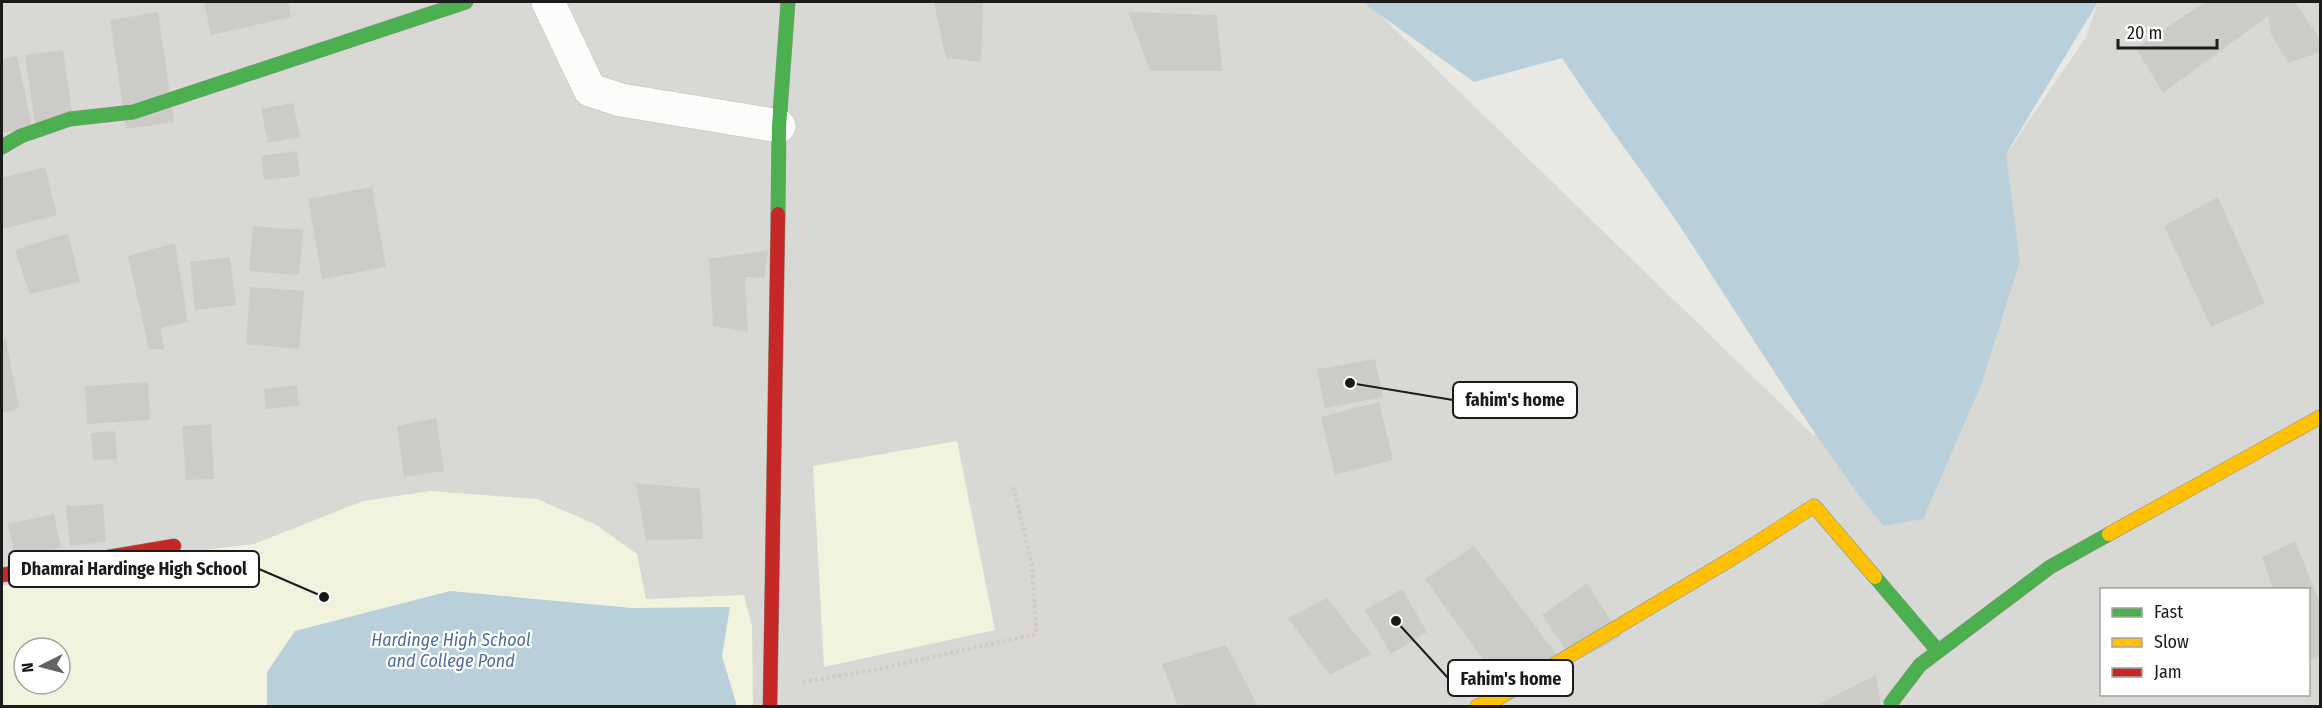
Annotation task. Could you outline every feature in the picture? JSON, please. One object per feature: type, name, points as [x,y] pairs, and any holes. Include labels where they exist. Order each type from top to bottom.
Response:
[{"type":"street","points":[[2,147],[21,136],[70,119],[133,112],[466,2]]},
{"type":"street","points":[[548,2],[590,90],[621,100],[779,126]]},
{"type":"street","points":[[770,706],[779,126],[788,2]]},
{"type":"street","points":[[1892,706],[1891,703],[1920,665],[2050,567],[2320,417]]},
{"type":"street","points":[[1477,706],[1497,699],[1660,600],[1735,558],[1814,506],[1938,651]]},
{"type":"street","points":[[2,575],[174,546]]},
{"type":"path","points":[[770,688],[879,669],[1036,634],[1032,564],[1013,486]]},
{"type":"shaded area","points":[[2,2],[1367,2],[1814,436],[2086,37],[2098,2],[2320,2],[2320,706],[2,706]]},
{"type":"shaded area","points":[[957,441],[995,630],[824,667],[813,466]]},
{"type":"shaded area","points":[[430,491],[537,499],[595,524],[637,554],[646,599],[744,595],[752,626],[753,706],[2,706],[2,586],[139,558],[254,544],[363,501]]},
{"type":"water","points":[[1362,2],[2098,2],[2006,154],[2020,261],[1981,385],[1923,519],[1883,526],[1803,416],[1679,225],[1562,58],[1474,82]]},
{"type":"water","name":"Hardinge High School and College Pond","points":[[450,591],[632,608],[730,607],[722,656],[737,706],[267,706],[267,672],[295,631]]},
{"type":"building","points":[[204,2],[288,2],[291,17],[211,35]]},
{"type":"building","points":[[934,2],[983,2],[981,62],[946,58]]},
{"type":"building","points":[[2205,2],[2295,2],[2320,39],[2320,52],[2288,63],[2271,34],[2268,16],[2163,93],[2136,48]]},
{"type":"building","points":[[158,12],[174,122],[126,129],[110,20]]},
{"type":"building","points":[[1128,12],[1217,15],[1222,71],[1150,71]]},
{"type":"building","points":[[63,50],[74,125],[36,130],[25,55]]},
{"type":"building","points":[[17,56],[32,127],[2,133],[2,59]]},
{"type":"building","points":[[293,103],[300,137],[268,143],[261,109]]},
{"type":"building","points":[[297,151],[300,176],[264,180],[261,156]]},
{"type":"building","points":[[45,167],[57,215],[2,229],[2,178]]},
{"type":"building","points":[[372,187],[386,267],[322,279],[308,199]]},
{"type":"building","points":[[2218,197],[2265,303],[2211,327],[2164,226]]},
{"type":"building","points":[[253,226],[303,230],[299,275],[249,271]]},
{"type":"building","points":[[68,233],[80,282],[30,294],[15,250]]},
{"type":"building","points":[[175,243],[188,322],[161,328],[164,349],[149,349],[128,256]]},
{"type":"building","points":[[768,250],[764,278],[745,277],[748,332],[713,326],[709,259]]},
{"type":"building","points":[[230,257],[236,305],[195,310],[190,262]]},
{"type":"building","points":[[250,287],[304,291],[299,349],[246,344]]},
{"type":"building","points":[[6,339],[19,408],[2,413],[2,340]]},
{"type":"building","points":[[1375,359],[1383,397],[1325,408],[1317,369]]},
{"type":"building","points":[[148,382],[150,420],[87,424],[85,386]]},
{"type":"building","points":[[297,385],[299,406],[266,409],[264,389]]},
{"type":"building","points":[[1379,402],[1393,460],[1335,475],[1321,417]]},
{"type":"building","points":[[436,418],[444,471],[404,477],[397,426]]},
{"type":"building","points":[[211,424],[214,479],[186,480],[182,426]]},
{"type":"building","points":[[115,431],[117,459],[93,460],[91,433]]},
{"type":"building","points":[[636,483],[700,489],[703,539],[646,540]]},
{"type":"building","points":[[103,504],[106,542],[70,546],[66,506]]},
{"type":"building","points":[[54,514],[61,548],[15,557],[8,524]]},
{"type":"building","points":[[2295,541],[2320,603],[2320,657],[2310,660],[2310,588],[2272,588],[2262,557]]},
{"type":"building","points":[[1474,546],[1561,660],[1507,693],[1425,579]]},
{"type":"building","points":[[1587,583],[1621,637],[1574,662],[1542,615]]},
{"type":"building","points":[[1402,589],[1427,632],[1391,654],[1365,610]]},
{"type":"building","points":[[1327,598],[1371,654],[1330,675],[1288,618]]},
{"type":"building","points":[[1226,645],[1258,706],[1178,706],[1162,664]]},
{"type":"building","points":[[1876,675],[1881,706],[1815,706]]},
{"type":"traffic: fast","points":[[2,147],[21,136],[70,119],[133,112],[466,2]]},
{"type":"traffic: fast","points":[[778,214],[779,126],[788,2]]},
{"type":"traffic: fast","points":[[1892,706],[1891,703],[1920,665],[2050,567],[2109,534]]},
{"type":"traffic: fast","points":[[1875,577],[1938,651]]},
{"type":"traffic: slow","points":[[2109,534],[2320,417]]},
{"type":"traffic: slow","points":[[1477,706],[1497,699],[1736,556],[1814,506],[1875,577]]},
{"type":"traffic: jam","points":[[770,706],[778,214]]},
{"type":"traffic: jam","points":[[2,575],[174,546]]},
{"type":"place","name":"fahim's home","points":[[1350,383]]},
{"type":"place","name":"Dhamrai Hardinge High School","points":[[324,597]]},
{"type":"place","name":"Fahim's home","points":[[1396,621]]}]
